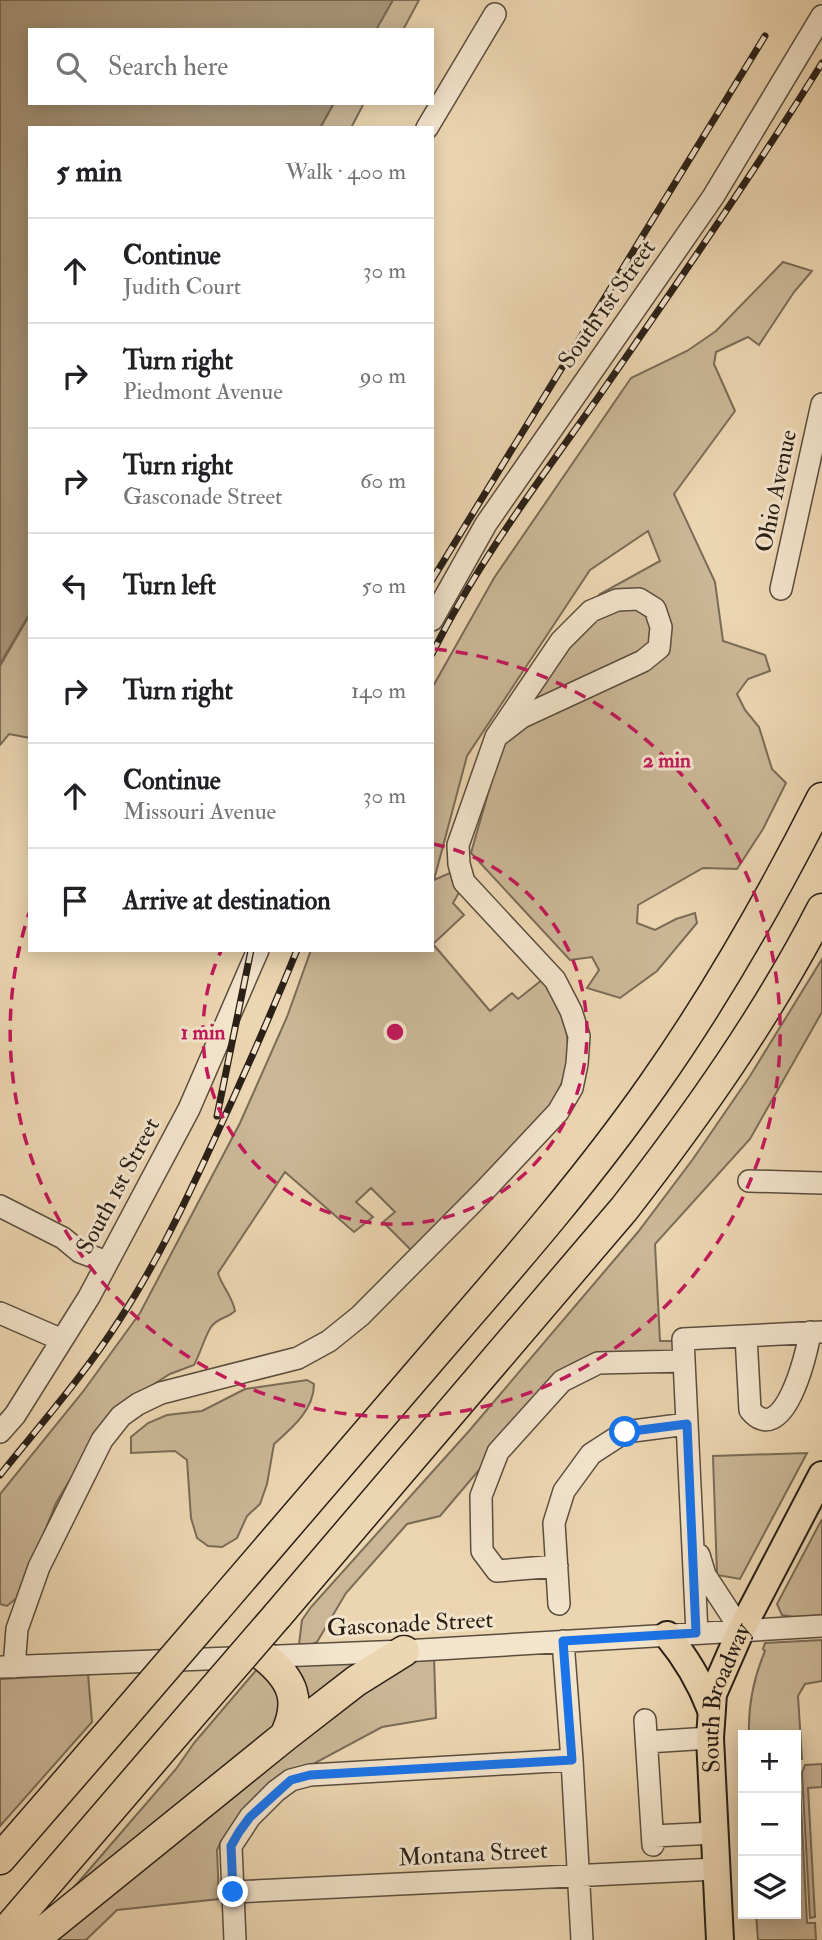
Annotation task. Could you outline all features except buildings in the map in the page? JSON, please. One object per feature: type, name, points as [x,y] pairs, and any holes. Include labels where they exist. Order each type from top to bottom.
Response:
[{"type":"highway","points":[[0,1859],[546,1225],[601,1157],[702,1013],[753,929],[822,798]]},
{"type":"highway","points":[[0,1938],[568,1278],[639,1190],[727,1067],[822,909]]},
{"type":"highway","points":[[33,1940],[285,1736],[356,1681],[404,1651]]},
{"type":"highway","points":[[265,1657],[283,1672],[293,1694],[293,1714],[285,1736]]},
{"type":"main road","name":"South Broadway","points":[[720,1940],[711,1710],[719,1679],[741,1630],[822,1475]]},
{"type":"main road","points":[[667,1635],[700,1682],[711,1710]]},
{"type":"street","points":[[429,126],[495,14]]},
{"type":"street","name":"South 1st Street","points":[[434,616],[486,524],[713,197],[822,16]]},
{"type":"street","name":"Ohio Avenue","points":[[781,589],[822,404]]},
{"type":"street","points":[[7,1667],[39,1567],[102,1440],[121,1416],[138,1404],[162,1393],[298,1358],[329,1341],[360,1316],[493,1181],[558,1112],[572,1088],[579,1036],[566,1001],[555,980],[464,882],[458,845],[496,737],[561,641],[591,611],[617,600],[639,598],[655,609],[661,627],[659,649],[643,661],[522,717],[496,737]]},
{"type":"street","name":"South 1st Street","points":[[0,1432],[15,1415],[62,1340],[189,1109],[257,952]]},
{"type":"street","points":[[749,1181],[822,1183]]},
{"type":"street","points":[[0,1206],[64,1238],[80,1252],[107,1262]]},
{"type":"street","points":[[0,1313],[62,1340]]},
{"type":"street","points":[[696,1633],[683,1339],[816,1332],[802,1370],[784,1406],[778,1416],[766,1420],[757,1418],[750,1410],[746,1336]]},
{"type":"street","points":[[557,1566],[497,1571],[482,1551],[481,1496],[498,1452],[562,1381],[598,1363],[684,1361]]},
{"type":"street","points":[[559,1604],[554,1523],[564,1491],[591,1454],[625,1432],[687,1424]]},
{"type":"street","points":[[692,1526],[705,1575],[741,1630]]},
{"type":"street","name":"Gasconade Street","points":[[7,1667],[404,1651],[822,1626]]},
{"type":"street","points":[[563,1641],[582,1940]]},
{"type":"street","points":[[645,1720],[653,1841],[715,1833]]},
{"type":"street","points":[[647,1742],[710,1738]]},
{"type":"street","points":[[235,1940],[231,1846],[250,1817],[291,1780],[310,1775],[572,1760]]},
{"type":"street","name":"Montana Street","points":[[233,1892],[716,1869]]},
{"type":"shaded area","points":[[0,0],[393,0],[377,28],[28,28],[28,105],[333,105],[321,126],[28,126],[28,616],[0,664]]},
{"type":"shaded area","points":[[392,0],[419,0],[404,28],[376,28]]},
{"type":"shaded area","points":[[333,105],[363,105],[352,126],[321,126]]},
{"type":"shaded area","points":[[783,262],[812,271],[794,292],[759,345],[748,337],[716,352],[714,364],[735,411],[674,494],[715,582],[723,641],[765,655],[770,671],[748,679],[737,694],[745,710],[759,727],[772,769],[786,783],[763,829],[737,869],[703,868],[638,905],[637,923],[655,930],[695,913],[697,923],[657,971],[620,998],[587,988],[599,970],[592,957],[570,960],[471,853],[495,769],[529,674],[600,594],[660,561],[648,531],[590,570],[467,756],[434,880],[434,684],[494,578],[631,378],[687,351],[716,331]]},
{"type":"shaded area","points":[[28,617],[28,738],[9,734],[0,745],[0,666]]},
{"type":"shaded area","points":[[452,872],[460,891],[453,903],[464,915],[434,943],[434,880]]},
{"type":"shaded area","points":[[434,945],[490,1011],[512,993],[518,999],[542,980],[553,997],[566,1030],[567,1064],[563,1081],[544,1115],[411,1250],[383,1222],[395,1212],[371,1188],[356,1202],[373,1217],[354,1232],[285,1172],[218,1273],[235,1311],[211,1327],[194,1365],[170,1374],[148,1388],[77,1468],[56,1503],[19,1596],[7,1606],[0,1604],[0,1494],[82,1393],[140,1313],[240,1123],[287,1017],[310,952],[434,952]]},
{"type":"shaded area","points":[[822,959],[822,1012],[750,1139],[655,1244],[660,1341],[674,1341],[674,1355],[558,1377],[440,1516],[407,1524],[346,1593],[317,1642],[311,1645],[299,1644],[302,1620],[311,1607],[469,1431],[638,1232],[693,1159],[750,1076]]},
{"type":"shaded area","points":[[307,1380],[314,1384],[310,1402],[301,1418],[274,1444],[267,1484],[260,1504],[247,1516],[237,1538],[222,1547],[208,1546],[197,1538],[191,1518],[187,1460],[175,1451],[131,1453],[131,1437],[148,1423],[167,1415],[202,1411],[245,1389]]},
{"type":"shaded area","points":[[807,1453],[740,1579],[717,1575],[713,1456]]},
{"type":"shaded area","points":[[822,1519],[822,1615],[782,1615],[777,1604]]},
{"type":"shaded area","points":[[822,1640],[822,1681],[805,1684],[798,1696],[800,1730],[749,1730],[752,1692],[765,1643]]},
{"type":"shaded area","points":[[434,1657],[436,1718],[382,1727],[287,1779],[221,1841],[217,1850],[219,1899],[117,1910],[86,1940],[48,1940],[392,1665]]},
{"type":"shaded area","points":[[372,1659],[306,1716],[293,1663]]},
{"type":"shaded area","points":[[258,1668],[281,1689],[280,1723],[57,1907],[176,1769],[194,1743]]},
{"type":"shaded area","points":[[88,1674],[92,1722],[0,1826],[0,1679]]},
{"type":"shaded area","points":[[822,1764],[822,1787],[808,1788],[815,1917],[810,1918],[802,1773],[805,1765]]},
{"type":"shaded area","points":[[801,1806],[807,1923],[815,1923],[816,1940],[758,1940],[756,1919],[801,1919]]},
{"type":"railway","points":[[434,577],[765,36]]},
{"type":"railway","points":[[434,650],[469,587],[510,523],[712,232],[822,63]]},
{"type":"railway","points":[[217,1116],[251,952]]},
{"type":"railway","points":[[0,1475],[92,1359],[144,1279],[177,1218],[219,1129],[296,952]]},
{"type":"route","points":[[233,1892],[231,1846],[250,1817],[291,1780],[310,1775],[572,1760],[563,1641],[696,1633],[687,1424],[625,1432]]}]
